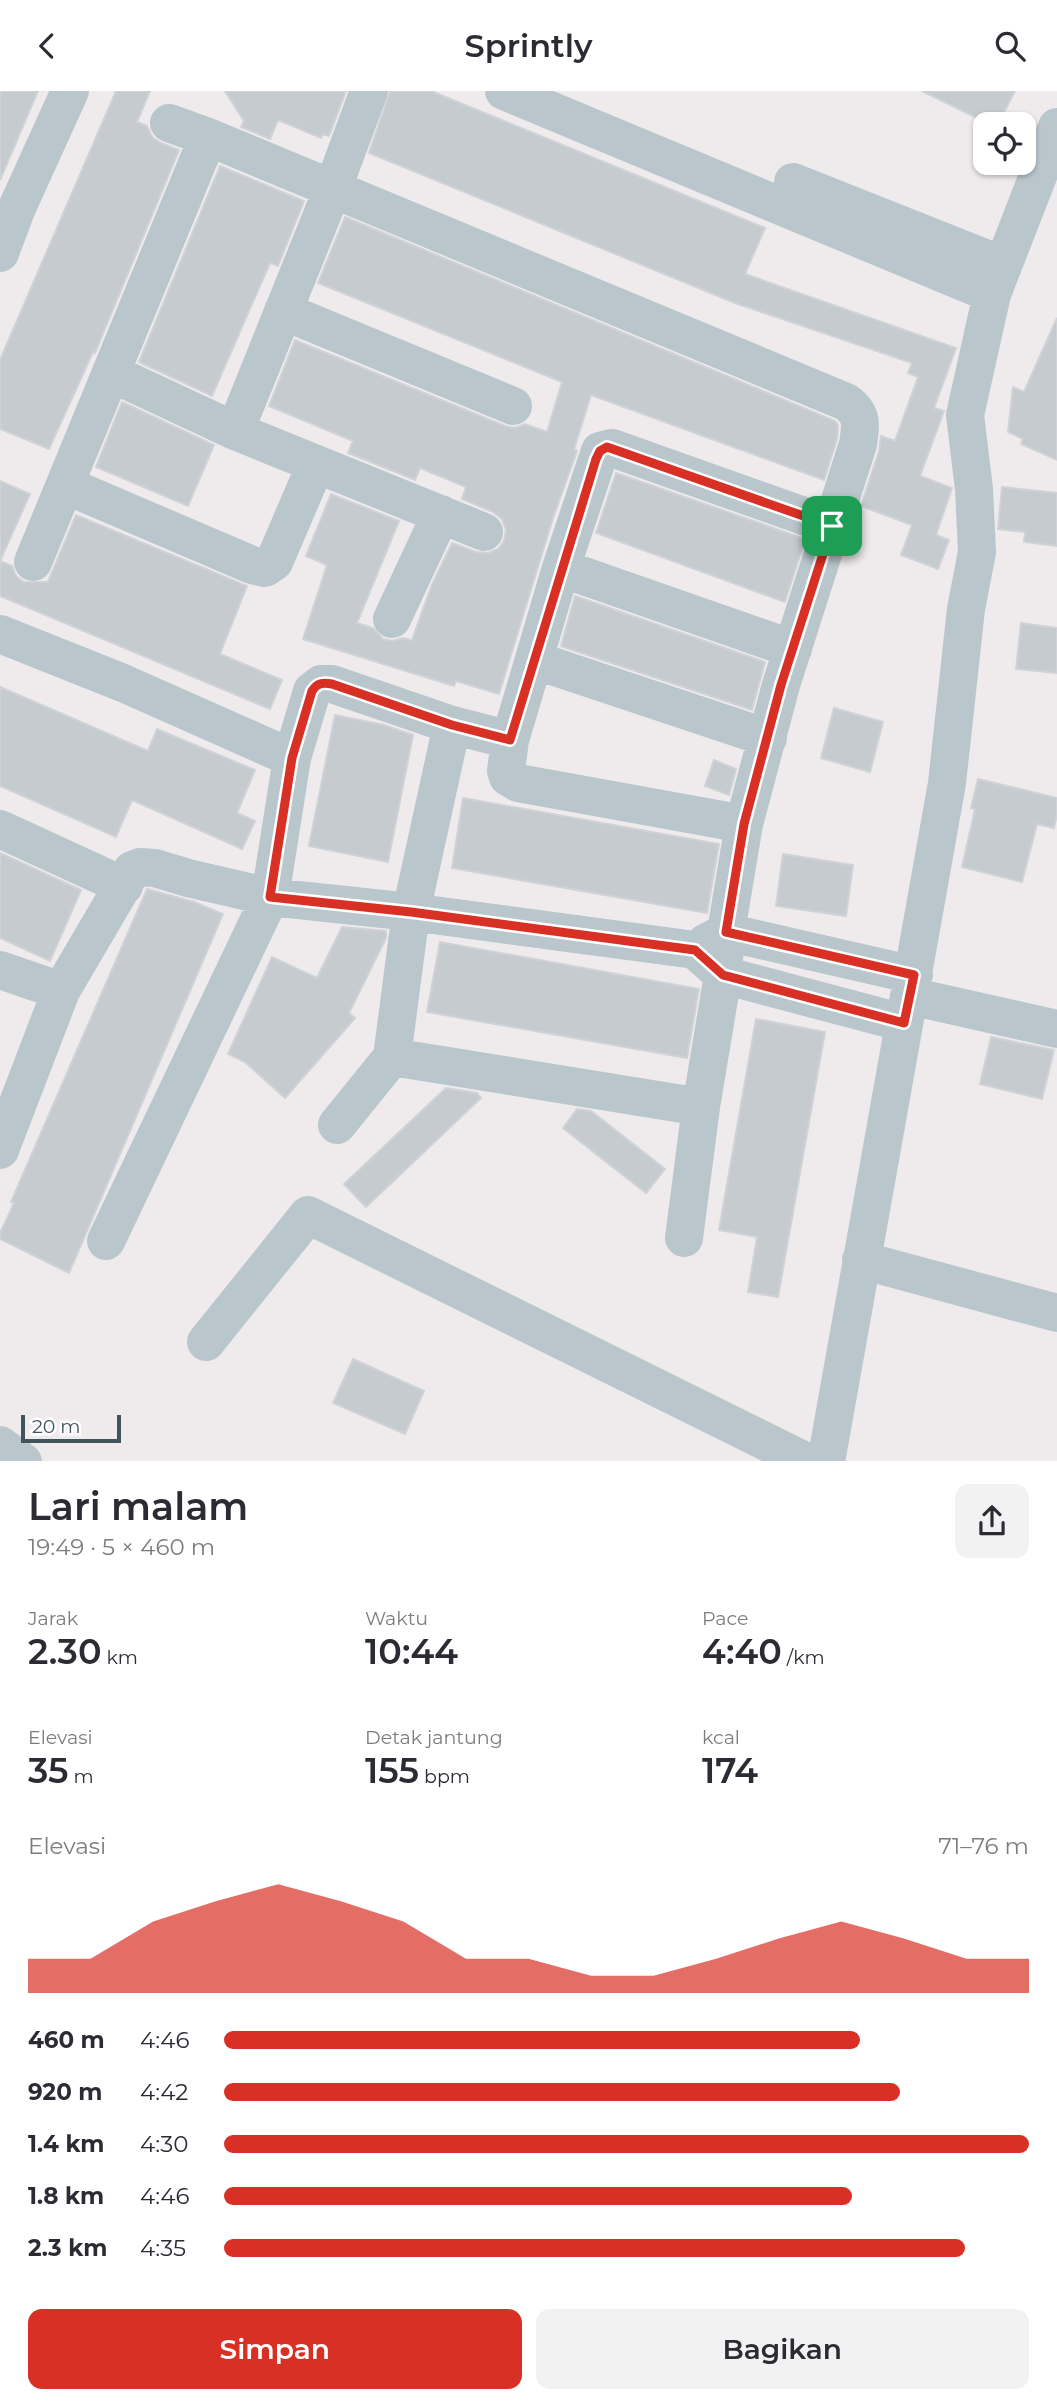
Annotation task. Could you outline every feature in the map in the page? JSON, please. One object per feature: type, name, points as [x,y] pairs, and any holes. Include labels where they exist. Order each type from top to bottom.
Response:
[{"type":"street","points":[[0,253],[8,207],[70,91]]},
{"type":"street","points":[[235,431],[369,91]]},
{"type":"street","points":[[504,91],[781,191],[997,279]]},
{"type":"street","points":[[571,91],[781,191]]},
{"type":"street","points":[[169,123],[333,188],[846,402],[856,410],[861,427],[858,444],[793,649],[710,941],[723,975],[701,1107],[684,1238]]},
{"type":"street","points":[[826,1461],[947,783],[966,609],[977,552],[974,489],[965,415],[997,279],[1057,127]]},
{"type":"street","points":[[33,562],[208,137]]},
{"type":"street","points":[[283,311],[513,406]]},
{"type":"street","points":[[111,373],[235,431],[484,532]]},
{"type":"street","points":[[744,824],[518,783],[508,776],[506,771],[510,740],[561,568],[600,451],[607,447],[832,526]]},
{"type":"street","points":[[65,485],[252,565],[265,568],[274,562],[316,464]]},
{"type":"street","points":[[392,619],[441,514]]},
{"type":"street","points":[[561,568],[793,649]]},
{"type":"street","points":[[0,633],[123,683],[292,758]]},
{"type":"street","points":[[534,660],[768,738]]},
{"type":"street","points":[[106,1241],[270,897],[292,758],[312,691],[321,684],[332,684],[452,725],[510,740]]},
{"type":"street","points":[[337,1125],[392,1057],[411,912],[452,725]]},
{"type":"street","points":[[0,829],[124,886]]},
{"type":"street","points":[[0,1150],[61,991],[132,870],[147,867],[270,897],[710,941],[909,998]]},
{"type":"street","points":[[0,970],[61,991]]},
{"type":"street","points":[[723,975],[909,998],[1057,1028]]},
{"type":"street","points":[[392,1057],[701,1107]]},
{"type":"street","points":[[206,1342],[308,1215],[807,1461]]},
{"type":"street","points":[[861,1260],[1057,1313]]},
{"type":"street","points":[[0,1444],[23,1461]]},
{"type":"building","points":[[0,91],[38,91],[0,180]]},
{"type":"building","points":[[116,91],[150,91],[137,122],[147,126],[152,137],[161,143],[179,150],[95,353],[93,352],[49,449],[0,429],[0,360]]},
{"type":"building","points":[[225,91],[346,91],[329,136],[323,134],[321,138],[278,120],[270,139],[241,127],[244,121]]},
{"type":"building","points":[[390,91],[431,91],[765,228],[745,274],[956,348],[934,408],[944,411],[920,476],[952,488],[936,535],[949,540],[938,569],[901,555],[912,525],[861,506],[879,451],[881,436],[895,441],[918,377],[908,373],[912,363],[735,303],[369,153]]},
{"type":"building","points":[[922,91],[1015,91],[1004,112],[973,112],[973,116]]},
{"type":"building","points":[[220,166],[304,201],[278,266],[270,263],[212,396],[139,362]]},
{"type":"building","points":[[345,217],[835,421],[838,425],[837,439],[824,480],[591,395],[574,449],[577,451],[553,518],[499,694],[456,681],[454,686],[303,639],[327,565],[306,556],[331,494],[399,521],[357,623],[373,628],[383,639],[412,640],[431,587],[452,543],[476,552],[488,553],[498,549],[504,541],[506,530],[502,519],[493,512],[462,499],[466,487],[420,468],[415,480],[348,453],[353,441],[269,406],[295,340],[515,428],[525,424],[547,432],[562,382],[318,283]]},
{"type":"building","points":[[1057,318],[1057,460],[1021,444],[1023,439],[1008,432],[1013,387],[1024,392]]},
{"type":"building","points":[[122,402],[214,445],[188,506],[96,467]]},
{"type":"building","points":[[616,473],[805,539],[785,602],[596,533]]},
{"type":"building","points":[[0,481],[30,494],[0,561]]},
{"type":"building","points":[[1002,487],[1057,493],[1057,546],[1024,542],[1025,532],[998,529]]},
{"type":"building","points":[[76,515],[247,586],[220,654],[282,680],[270,709],[0,596],[0,561],[12,566],[16,576],[24,582],[48,582]]},
{"type":"building","points":[[575,596],[765,662],[752,710],[561,646]]},
{"type":"building","points":[[1021,623],[1057,628],[1057,673],[1016,669]]},
{"type":"building","points":[[0,687],[148,751],[157,729],[255,770],[237,813],[255,821],[242,849],[132,800],[116,837],[0,786]]},
{"type":"building","points":[[834,708],[883,722],[870,772],[821,758]]},
{"type":"building","points":[[335,715],[384,725],[413,735],[388,862],[309,846]]},
{"type":"building","points":[[714,760],[736,769],[729,795],[705,786]]},
{"type":"building","points":[[978,779],[1057,798],[1054,828],[1037,824],[1022,882],[962,867],[975,809],[971,808]]},
{"type":"building","points":[[463,798],[719,844],[707,913],[452,868]]},
{"type":"building","points":[[0,853],[81,890],[50,961],[0,938]]},
{"type":"building","points":[[783,854],[853,865],[846,916],[776,906]]},
{"type":"building","points":[[147,889],[194,902],[223,914],[69,1273],[0,1239],[0,1233]]},
{"type":"building","points":[[342,927],[386,931],[386,938],[349,1013],[355,1018],[285,1098],[245,1062],[228,1054],[272,957],[317,978]]},
{"type":"building","points":[[440,942],[699,989],[687,1058],[427,1012]]},
{"type":"building","points":[[756,1019],[825,1032],[778,1297],[748,1292],[757,1237],[719,1230]]},
{"type":"building","points":[[991,1037],[1054,1050],[1042,1099],[980,1084]]},
{"type":"building","points":[[446,1088],[477,1093],[481,1098],[366,1207],[344,1184]]},
{"type":"building","points":[[577,1109],[591,1111],[665,1169],[646,1193],[563,1128]]},
{"type":"building","points":[[353,1359],[424,1391],[405,1434],[333,1403]]},
{"type":"route","points":[[607,447],[612,448],[832,526],[781,685],[744,824],[726,932],[914,975],[904,1023],[723,975],[695,950],[411,912],[270,897],[292,758],[312,691],[316,686],[332,684],[452,725],[510,740],[561,568],[600,451],[607,447]]}]
